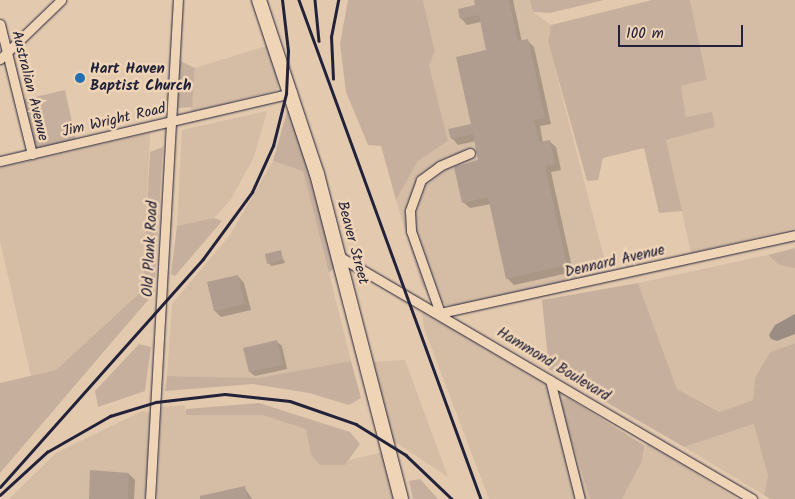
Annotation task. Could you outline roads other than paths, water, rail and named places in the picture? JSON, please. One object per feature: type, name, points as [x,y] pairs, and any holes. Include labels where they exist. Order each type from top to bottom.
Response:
[{"type":"main road","name":"Beaver Street","points":[[259,0],[292,92],[340,257],[401,499]]},
{"type":"street","points":[[0,59],[61,0]]},
{"type":"street","name":"Old Plank Road","points":[[150,499],[178,0]]},
{"type":"street","name":"Australian Avenue","points":[[0,24],[32,154]]},
{"type":"street","name":"Jim Wright Road","points":[[0,161],[172,122],[292,92]]},
{"type":"street","points":[[440,313],[411,232],[410,211],[421,180],[440,166],[470,153]]},
{"type":"street","name":"Dennard Avenue","points":[[440,313],[795,235]]},
{"type":"street","name":"Hammond Boulevard","points":[[340,257],[440,313],[752,499]]},
{"type":"street","points":[[550,380],[580,499]]},
{"type":"railway","points":[[0,487],[203,259],[252,192],[273,146],[286,94],[288,51],[282,0]]},
{"type":"railway","points":[[299,0],[481,499]]},
{"type":"railway","points":[[315,0],[319,41]]},
{"type":"railway","points":[[333,79],[331,37],[338,0]]},
{"type":"railway","points":[[0,495],[47,452],[110,416],[156,402],[225,394],[290,401],[356,424],[406,455],[452,499]]},
{"type":"place","name":"Hart Haven Baptist Church","points":[[80,78]]}]
